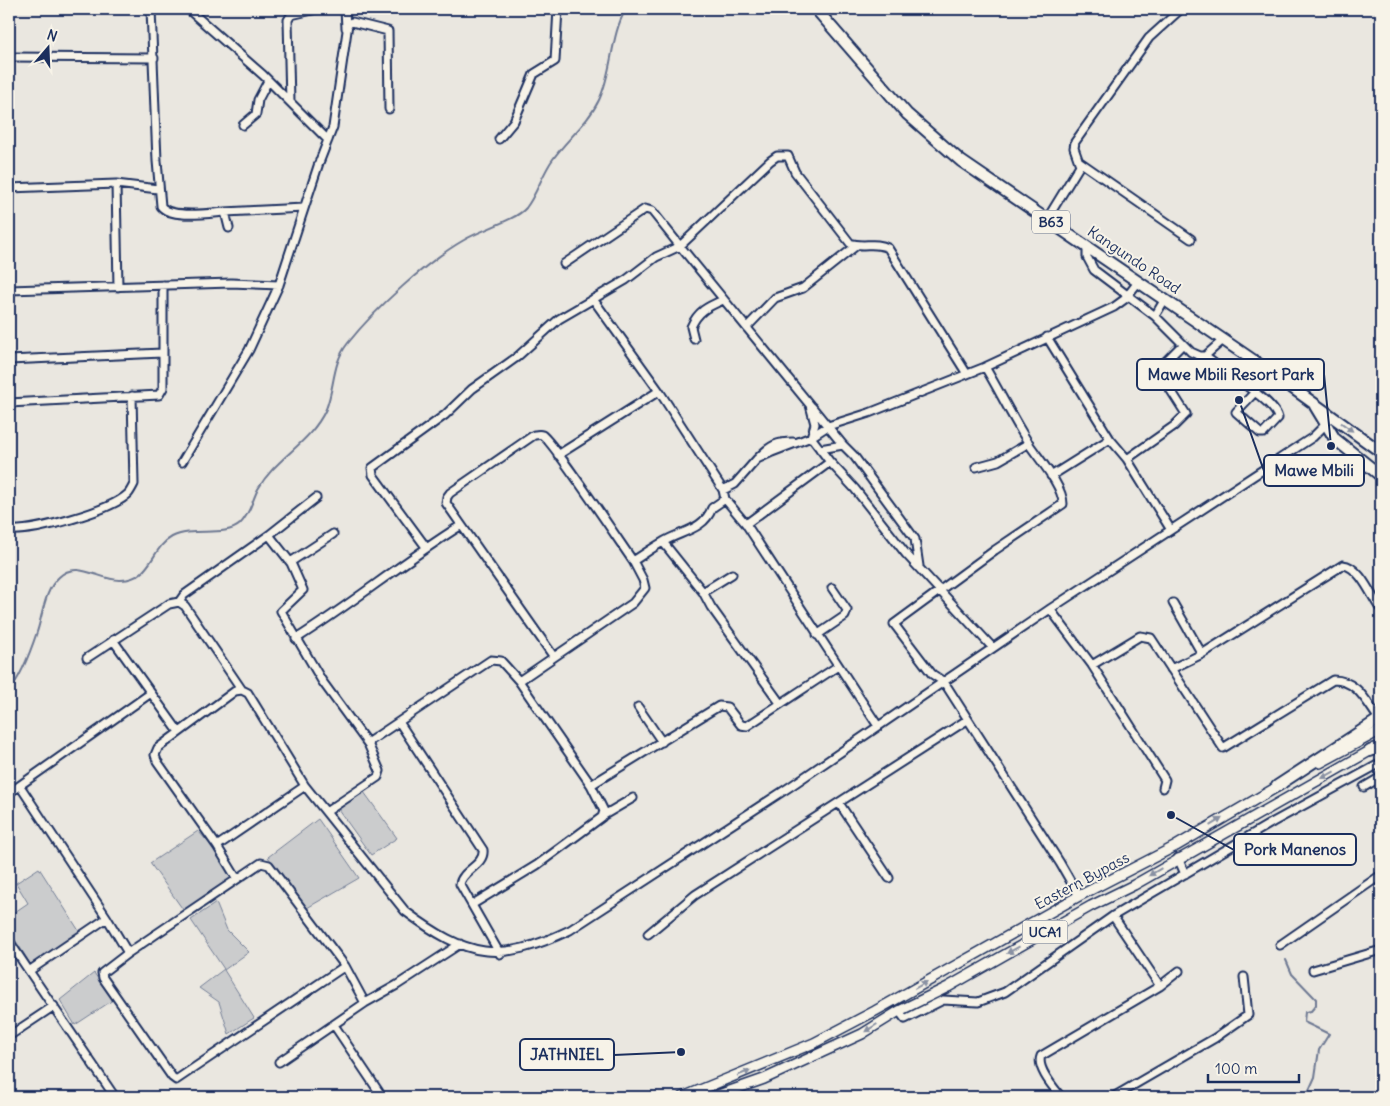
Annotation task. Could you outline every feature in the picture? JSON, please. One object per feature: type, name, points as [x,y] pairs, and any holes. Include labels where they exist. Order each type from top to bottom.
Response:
[{"type":"highway","name":"Kangundo Road","points":[[816,9],[907,114],[936,142],[1269,371],[1381,452]]},
{"type":"highway","name":"Kangundo Road","points":[[1314,403],[1335,439],[1350,453],[1381,476]]},
{"type":"highway","points":[[1277,786],[1381,722]]},
{"type":"highway","points":[[1370,752],[1381,746]]},
{"type":"main road","name":"Eastern Bypass","points":[[713,1097],[764,1079],[862,1034],[899,1011],[948,987],[1068,919],[1134,885],[1178,858],[1370,752]]},
{"type":"main road","name":"Eastern Bypass","points":[[682,1097],[814,1043],[907,994],[1061,908],[1079,896],[1176,846],[1277,786]]},
{"type":"main road","points":[[1061,908],[1068,919]]},
{"type":"street","points":[[151,9],[158,189],[161,206],[167,212],[183,214],[304,208]]},
{"type":"street","points":[[188,9],[268,81],[328,140]]},
{"type":"street","points":[[290,102],[288,20],[291,15],[316,9]]},
{"type":"street","points":[[182,462],[249,350],[279,285],[333,127],[346,29],[344,9]]},
{"type":"street","points":[[499,139],[514,121],[534,74],[554,61],[558,9]]},
{"type":"street","points":[[1181,9],[1148,38],[1074,142],[1074,148],[1080,162],[1192,239]]},
{"type":"street","points":[[346,29],[352,22],[388,31],[389,110]]},
{"type":"street","points":[[9,57],[154,58]]},
{"type":"street","points":[[243,125],[256,114],[258,100],[268,81]]},
{"type":"street","points":[[426,547],[374,475],[372,468],[445,415],[472,389],[517,357],[559,319],[656,257],[680,246],[777,156],[788,156],[795,172],[850,243],[857,245],[875,243],[888,248],[966,374]]},
{"type":"street","points":[[1046,219],[1080,162]]},
{"type":"street","points":[[9,188],[116,184],[158,189]]},
{"type":"street","points":[[116,184],[118,286]]},
{"type":"street","points":[[564,264],[645,209],[652,211],[723,300],[854,456],[915,539],[919,566]]},
{"type":"street","points":[[225,212],[229,228]]},
{"type":"street","points":[[747,327],[775,298],[803,288],[857,245]]},
{"type":"street","points":[[1087,246],[1087,257],[1094,270],[1154,316],[1190,352],[1205,356],[1216,367],[1255,392],[1278,416],[1264,433],[1260,433],[1236,412],[1255,392],[1269,371]]},
{"type":"street","points":[[723,490],[736,484],[757,459],[811,437],[828,426],[869,413],[985,367],[1114,307],[1127,297],[1139,281]]},
{"type":"street","points":[[9,290],[231,283],[279,285]]},
{"type":"street","points":[[9,403],[159,394],[163,388],[163,285]]},
{"type":"street","points":[[593,299],[658,392],[723,490],[725,500],[746,524],[878,726]]},
{"type":"street","points":[[1154,316],[1165,299]]},
{"type":"street","points":[[694,339],[691,327],[696,316],[703,309],[723,300]]},
{"type":"street","points":[[1047,337],[1110,439],[1127,459],[1171,530]]},
{"type":"street","points":[[1205,356],[1223,340]]},
{"type":"street","points":[[1127,459],[1174,426],[1186,414],[1163,378],[1163,364],[1183,344]]},
{"type":"street","points":[[9,360],[162,353]]},
{"type":"street","points":[[985,367],[1029,443],[1052,476],[1063,499],[1063,504],[995,550],[894,624],[932,674],[944,682],[1060,862],[1079,896]]},
{"type":"street","points":[[558,455],[658,392]]},
{"type":"street","points":[[9,530],[34,529],[81,516],[120,500],[129,493],[134,484],[132,396]]},
{"type":"street","points":[[810,404],[815,424],[811,437]]},
{"type":"street","points":[[86,658],[168,604],[180,602],[185,606],[242,690],[248,693],[305,786],[404,912],[460,944],[484,952],[500,954],[543,944],[570,930],[791,786],[1050,609],[1313,437],[1326,424]]},
{"type":"street","points":[[519,681],[554,657],[640,597],[645,588],[644,580],[633,561],[558,455],[543,436],[534,435],[450,493],[446,503],[460,526],[554,657]]},
{"type":"street","points":[[811,437],[906,554],[942,590],[993,648]]},
{"type":"street","points":[[1052,476],[1110,439]]},
{"type":"street","points":[[976,467],[998,461],[1029,443]]},
{"type":"street","points":[[820,449],[843,445]]},
{"type":"street","points":[[746,524],[830,462]]},
{"type":"street","points":[[180,602],[184,595],[269,535],[316,498]]},
{"type":"street","points":[[633,561],[663,542],[694,529],[708,518],[712,508],[725,500]]},
{"type":"street","points":[[296,639],[341,611],[426,547],[460,526]]},
{"type":"street","points":[[291,563],[333,534]]},
{"type":"street","points":[[269,535],[291,563],[303,590],[281,612],[322,681],[368,744],[379,766],[378,777],[326,812]]},
{"type":"street","points":[[663,542],[703,592],[711,607],[780,704]]},
{"type":"street","points":[[1172,669],[1202,654],[1343,566],[1348,566],[1358,574],[1379,607]]},
{"type":"street","points":[[703,592],[732,574]]},
{"type":"street","points":[[817,635],[845,616],[847,610],[832,588]]},
{"type":"street","points":[[1173,603],[1202,654]]},
{"type":"street","points":[[1050,609],[1092,665],[1165,780],[1163,788]]},
{"type":"street","points":[[1092,665],[1140,636],[1151,638],[1223,748],[1333,680],[1342,680],[1354,685],[1381,722]]},
{"type":"street","points":[[113,640],[180,732]]},
{"type":"street","points":[[368,744],[491,660],[501,661],[519,681],[592,785],[604,815]]},
{"type":"street","points":[[592,785],[719,706],[726,707],[744,726],[838,666]]},
{"type":"street","points":[[237,879],[157,761],[156,755],[158,748],[235,692],[242,690]]},
{"type":"street","points":[[9,794],[151,693]]},
{"type":"street","points":[[638,707],[662,742]]},
{"type":"street","points":[[648,934],[695,896],[967,720]]},
{"type":"street","points":[[399,722],[483,850],[482,858],[461,880],[460,884],[500,954]]},
{"type":"street","points":[[899,1011],[905,1018],[943,1000],[978,1002],[990,999],[1011,987],[1113,916],[1281,818],[1381,763]]},
{"type":"street","points":[[1364,788],[1381,777]]},
{"type":"street","points":[[20,786],[128,952]]},
{"type":"street","points":[[216,846],[305,786]]},
{"type":"street","points":[[473,904],[537,865],[604,815],[633,798]]},
{"type":"street","points":[[839,803],[889,878]]},
{"type":"street","points":[[1178,858],[1185,874]]},
{"type":"street","points":[[345,966],[176,1080],[172,1078],[103,978],[104,970],[128,952],[261,863],[269,865],[345,966],[364,1003]]},
{"type":"street","points":[[1280,945],[1381,875]]},
{"type":"street","points":[[1113,916],[1160,986]]},
{"type":"street","points":[[29,971],[107,918]]},
{"type":"street","points":[[9,941],[115,1097]]},
{"type":"street","points":[[280,1062],[364,1003],[397,985],[460,944]]},
{"type":"street","points":[[1313,970],[1381,950]]},
{"type":"street","points":[[1061,1097],[1045,1074],[1039,1061],[1040,1056],[1160,986],[1179,971]]},
{"type":"street","points":[[1113,1097],[1215,1038],[1248,1015],[1244,977]]},
{"type":"street","points":[[9,1036],[54,1006]]},
{"type":"street","points":[[334,1025],[379,1092]]},
{"type":"shaded area","points":[[364,792],[397,838],[371,855],[338,809]]},
{"type":"shaded area","points":[[318,819],[359,878],[307,908],[268,857]]},
{"type":"shaded area","points":[[198,831],[218,853],[233,879],[184,911],[150,863]]},
{"type":"shaded area","points":[[39,868],[81,934],[31,965],[9,930],[9,916],[28,903],[16,883]]},
{"type":"shaded area","points":[[216,903],[227,930],[249,952],[224,970],[254,1018],[229,1034],[219,1002],[199,988],[224,969],[191,920]]},
{"type":"shaded area","points":[[94,973],[113,1000],[75,1025],[60,1000]]},
{"type":"waterway","points":[[9,691],[18,678],[32,647],[50,589],[59,577],[66,572],[81,570],[113,579],[131,578],[145,569],[165,542],[172,537],[189,532],[226,530],[240,524],[265,478],[311,432],[319,421],[329,400],[339,359],[348,343],[359,330],[387,301],[434,260],[471,236],[514,217],[526,208],[553,159],[583,124],[599,100],[604,89],[617,31],[626,9]]},
{"type":"waterway","points":[[1286,960],[1292,974],[1316,999],[1316,1005],[1311,1011],[1305,1012],[1304,1022],[1329,1034],[1319,1050],[1315,1077],[1306,1097]]},
{"type":"place","name":"Mawe Mbili","points":[[1239,400]]},
{"type":"place","name":"Mawe Mbili Resort Park","points":[[1331,446]]},
{"type":"place","name":"Pork Manenos","points":[[1171,815]]},
{"type":"place","name":"JATHNIEL","points":[[681,1052]]}]
